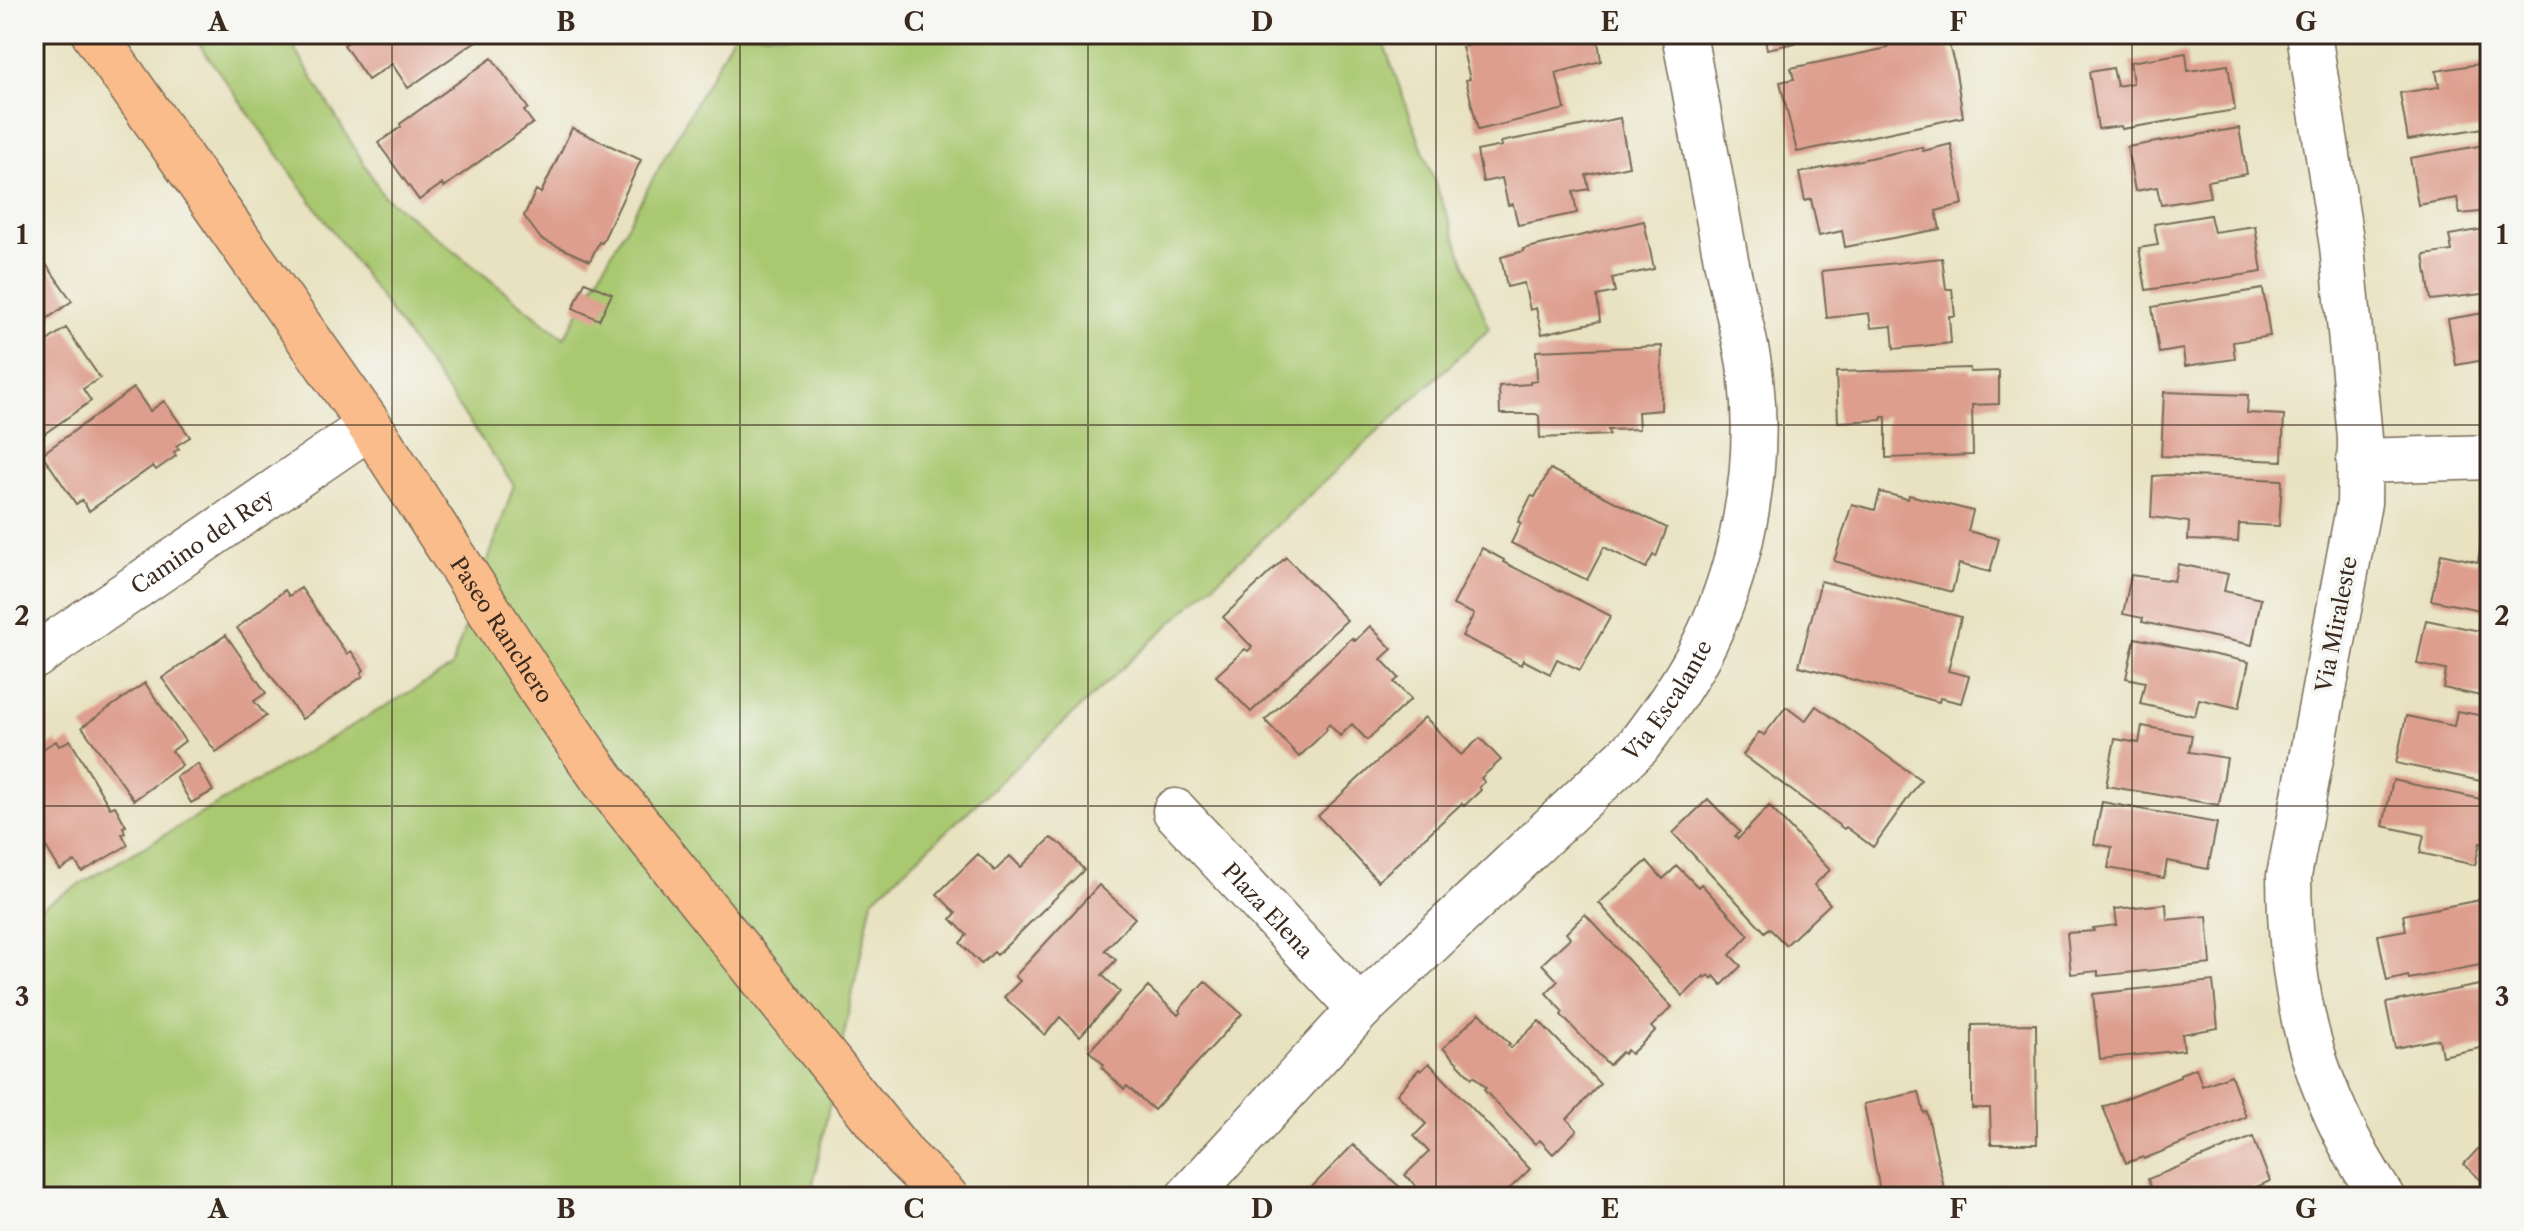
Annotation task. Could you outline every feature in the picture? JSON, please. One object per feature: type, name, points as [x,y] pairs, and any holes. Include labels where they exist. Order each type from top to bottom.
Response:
[{"type":"main road","name":"Paseo Ranchero","points":[[94,34],[370,426],[540,689],[604,781],[905,1157],[946,1197]]},
{"type":"street","name":"Via Escalante","points":[[1188,1197],[1360,1009],[1638,746],[1672,701],[1694,663],[1722,602],[1739,548],[1748,501],[1752,452],[1751,379],[1684,34]]},
{"type":"street","name":"Via Miraleste","points":[[2309,34],[2342,246],[2360,438],[2359,503],[2289,876],[2290,934],[2297,993],[2311,1050],[2331,1105],[2357,1159],[2382,1197]]},
{"type":"street","name":"Camino del Rey","points":[[40,640],[370,426]]},
{"type":"street","points":[[2359,461],[2490,457]]},
{"type":"street","name":"Plaza Elena","points":[[1175,811],[1360,1009]]},
{"type":"green space","points":[[192,34],[286,34],[383,195],[564,338],[734,34],[1380,34],[1489,329],[872,900],[813,1184],[803,1197],[34,1197],[34,911],[451,668],[514,485]]},
{"type":"building","points":[[359,34],[486,34],[408,88],[392,64],[368,80],[344,45]]},
{"type":"building","points":[[1518,34],[1597,34],[1601,61],[1556,73],[1565,109],[1478,130],[1462,47]]},
{"type":"building","points":[[1764,34],[1832,34],[1832,35],[1767,49]]},
{"type":"building","points":[[1946,35],[1955,66],[1963,117],[1797,152],[1780,82],[1794,79],[1791,68],[1888,48],[1887,44],[1909,39],[1910,43]]},
{"type":"building","points":[[2186,53],[2188,71],[2228,65],[2235,110],[2122,129],[2121,126],[2098,129],[2089,72],[2113,68],[2117,86],[2133,83],[2130,62]]},
{"type":"building","points":[[492,58],[528,108],[524,111],[533,123],[444,187],[442,184],[419,200],[378,143]]},
{"type":"building","points":[[2485,63],[2490,80],[2490,127],[2408,140],[2400,93],[2439,87],[2436,71]]},
{"type":"building","points":[[1620,118],[1629,166],[1586,175],[1589,189],[1573,192],[1577,213],[1518,225],[1513,204],[1508,205],[1502,178],[1483,182],[1477,151],[1502,146],[1501,142]]},
{"type":"building","points":[[572,128],[641,160],[602,243],[599,242],[590,261],[541,239],[524,216],[536,190],[541,193]]},
{"type":"building","points":[[2239,128],[2247,174],[2207,181],[2210,197],[2161,205],[2157,187],[2135,191],[2127,147]]},
{"type":"building","points":[[1951,144],[1963,204],[1936,211],[1940,229],[1845,247],[1842,231],[1819,236],[1811,199],[1805,201],[1799,173],[1922,147],[1923,151]]},
{"type":"building","points":[[2490,144],[2490,211],[2460,214],[2457,198],[2418,205],[2410,158]]},
{"type":"building","points":[[2210,215],[2214,232],[2255,226],[2262,272],[2146,290],[2139,248],[2158,245],[2154,224]]},
{"type":"building","points":[[1644,221],[1654,269],[1612,278],[1615,292],[1597,296],[1600,321],[1542,334],[1536,308],[1530,310],[1524,283],[1507,287],[1501,257]]},
{"type":"building","points":[[2490,228],[2490,293],[2431,300],[2424,255],[2452,251],[2449,235]]},
{"type":"building","points":[[34,247],[72,301],[34,328]]},
{"type":"building","points":[[1942,258],[1946,289],[1952,289],[1955,316],[1949,316],[1951,343],[1894,349],[1892,326],[1871,328],[1869,313],[1827,318],[1822,271]]},
{"type":"building","points":[[585,282],[612,294],[599,320],[573,308]]},
{"type":"building","points":[[2263,289],[2270,336],[2233,342],[2235,359],[2185,366],[2183,349],[2159,353],[2152,307]]},
{"type":"building","points":[[2490,312],[2490,359],[2456,365],[2448,319]]},
{"type":"building","points":[[66,328],[100,378],[83,389],[91,401],[34,441],[34,350]]},
{"type":"building","points":[[1662,346],[1661,410],[1638,412],[1639,429],[1608,430],[1609,435],[1540,438],[1539,416],[1536,414],[1500,414],[1499,386],[1537,381],[1536,351]]},
{"type":"building","points":[[1970,368],[1970,372],[1999,371],[1999,404],[1972,405],[1973,455],[1886,458],[1886,417],[1881,420],[1838,422],[1836,372]]},
{"type":"building","points":[[134,388],[150,411],[164,401],[190,437],[176,446],[179,449],[174,452],[176,456],[156,470],[153,466],[89,511],[82,500],[76,504],[42,454]]},
{"type":"building","points":[[2164,392],[2248,395],[2247,413],[2284,415],[2282,461],[2161,456]]},
{"type":"building","points":[[1550,469],[1667,528],[1656,557],[1653,555],[1646,568],[1604,547],[1587,580],[1511,543],[1531,496],[1535,497]]},
{"type":"building","points":[[2153,476],[2282,480],[2279,526],[2239,524],[2238,542],[2188,540],[2189,522],[2151,517]]},
{"type":"building","points":[[1880,492],[1908,499],[1909,495],[1973,511],[1968,531],[1999,539],[1990,572],[1959,564],[1952,592],[1834,561],[1852,504],[1875,510]]},
{"type":"building","points":[[2481,544],[2490,546],[2490,612],[2431,600],[2441,554],[2478,562]]},
{"type":"building","points":[[1482,548],[1503,562],[1611,616],[1580,670],[1557,659],[1550,674],[1523,660],[1521,665],[1462,636],[1474,614],[1453,605]]},
{"type":"building","points":[[1286,557],[1347,620],[1251,712],[1216,676],[1245,649],[1248,651],[1252,647],[1223,617]]},
{"type":"building","points":[[2178,564],[2228,574],[2224,591],[2261,599],[2252,645],[2142,622],[2143,618],[2123,614],[2131,575],[2174,581]]},
{"type":"building","points":[[1821,581],[1961,617],[1948,671],[1969,676],[1961,703],[1940,698],[1939,702],[1799,666]]},
{"type":"building","points":[[301,588],[347,654],[351,651],[364,670],[361,673],[363,676],[302,719],[237,628],[285,590],[289,596]]},
{"type":"building","points":[[2426,620],[2490,633],[2490,698],[2443,688],[2446,670],[2417,664]]},
{"type":"building","points":[[1370,626],[1392,649],[1381,659],[1399,678],[1394,682],[1411,699],[1367,740],[1352,724],[1340,736],[1329,724],[1327,730],[1299,757],[1265,720],[1352,638],[1355,641]]},
{"type":"building","points":[[226,635],[266,693],[254,701],[266,716],[216,752],[162,678]]},
{"type":"building","points":[[2135,638],[2249,662],[2239,708],[2199,699],[2195,716],[2140,704],[2145,682],[2126,678]]},
{"type":"building","points":[[145,683],[185,741],[172,751],[182,765],[134,800],[82,727]]},
{"type":"building","points":[[1816,706],[1921,780],[1873,847],[1743,755],[1759,732],[1764,735],[1786,707],[1805,721]]},
{"type":"building","points":[[2457,711],[2490,717],[2490,783],[2396,763],[2406,716],[2454,726]]},
{"type":"building","points":[[1425,717],[1461,755],[1480,738],[1501,760],[1481,778],[1485,782],[1479,787],[1481,790],[1464,806],[1462,803],[1378,881],[1318,816]]},
{"type":"building","points":[[2142,726],[2192,735],[2189,752],[2227,758],[2219,805],[2106,786],[2115,739],[2139,743]]},
{"type":"building","points":[[70,740],[110,808],[115,806],[126,826],[122,834],[128,845],[82,872],[75,861],[60,870],[34,827],[34,754],[56,741],[59,746]]},
{"type":"building","points":[[198,764],[213,791],[191,803],[176,777]]},
{"type":"building","points":[[2393,780],[2490,801],[2490,845],[2480,843],[2475,865],[2420,853],[2424,835],[2383,826]]},
{"type":"building","points":[[1708,799],[1740,832],[1735,836],[1738,839],[1769,806],[1830,870],[1814,885],[1830,904],[1786,945],[1769,928],[1765,932],[1673,833]]},
{"type":"building","points":[[2102,802],[2217,823],[2208,869],[2167,861],[2164,878],[2108,868],[2112,847],[2094,844]]},
{"type":"building","points":[[1051,838],[1062,845],[1084,870],[997,955],[994,952],[981,964],[960,943],[967,935],[951,919],[956,913],[937,894],[978,854],[995,871],[1010,856],[1021,867]]},
{"type":"building","points":[[1647,861],[1663,879],[1677,866],[1698,887],[1701,884],[1749,935],[1730,955],[1741,966],[1722,985],[1714,976],[1712,979],[1709,975],[1705,979],[1704,976],[1683,996],[1599,903]]},
{"type":"building","points":[[1099,885],[1135,918],[1105,950],[1116,960],[1102,975],[1120,992],[1080,1036],[1060,1017],[1045,1035],[1004,997],[1020,981],[1015,976]]},
{"type":"building","points":[[2485,899],[2490,925],[2490,963],[2387,981],[2378,935],[2406,930],[2403,915]]},
{"type":"building","points":[[2166,904],[2167,920],[2207,916],[2211,964],[2098,976],[2098,971],[2071,974],[2067,933],[2117,925],[2115,909]]},
{"type":"building","points":[[1585,914],[1672,1007],[1651,1027],[1655,1031],[1631,1054],[1627,1050],[1624,1054],[1622,1052],[1609,1065],[1561,1015],[1563,1012],[1546,993],[1558,981],[1542,964],[1570,938],[1566,933]]},
{"type":"building","points":[[1205,981],[1242,1014],[1154,1110],[1127,1086],[1124,1089],[1089,1051],[1148,987],[1178,1015]]},
{"type":"building","points":[[2213,981],[2218,1028],[2182,1034],[2184,1050],[2100,1059],[2093,994]]},
{"type":"building","points":[[2490,983],[2490,1046],[2442,1056],[2439,1039],[2395,1048],[2386,1003]]},
{"type":"building","points":[[1480,1013],[1511,1048],[1539,1021],[1600,1084],[1567,1119],[1577,1130],[1553,1154],[1540,1140],[1535,1144],[1484,1090],[1486,1088],[1443,1048]]},
{"type":"building","points":[[2036,1024],[2037,1144],[1991,1144],[1990,1108],[1972,1108],[1972,1025]]},
{"type":"building","points":[[1429,1063],[1530,1169],[1501,1197],[1427,1197],[1405,1175],[1429,1152],[1414,1136],[1426,1124],[1397,1094],[1419,1069],[1421,1071]]},
{"type":"building","points":[[2196,1068],[2202,1086],[2231,1075],[2246,1117],[2144,1159],[2126,1163],[2103,1107]]},
{"type":"building","points":[[1919,1092],[1924,1113],[1927,1112],[1946,1197],[1881,1197],[1864,1104]]},
{"type":"building","points":[[2490,1111],[2490,1132],[2480,1122]]},
{"type":"building","points":[[2490,1136],[2490,1189],[2464,1164]]},
{"type":"building","points":[[2253,1137],[2270,1181],[2234,1197],[2155,1197],[2148,1179]]},
{"type":"building","points":[[1353,1145],[1411,1197],[1302,1197]]},
{"type":"building","points":[[1871,1189],[1877,1197],[1852,1197],[1853,1192]]}]
